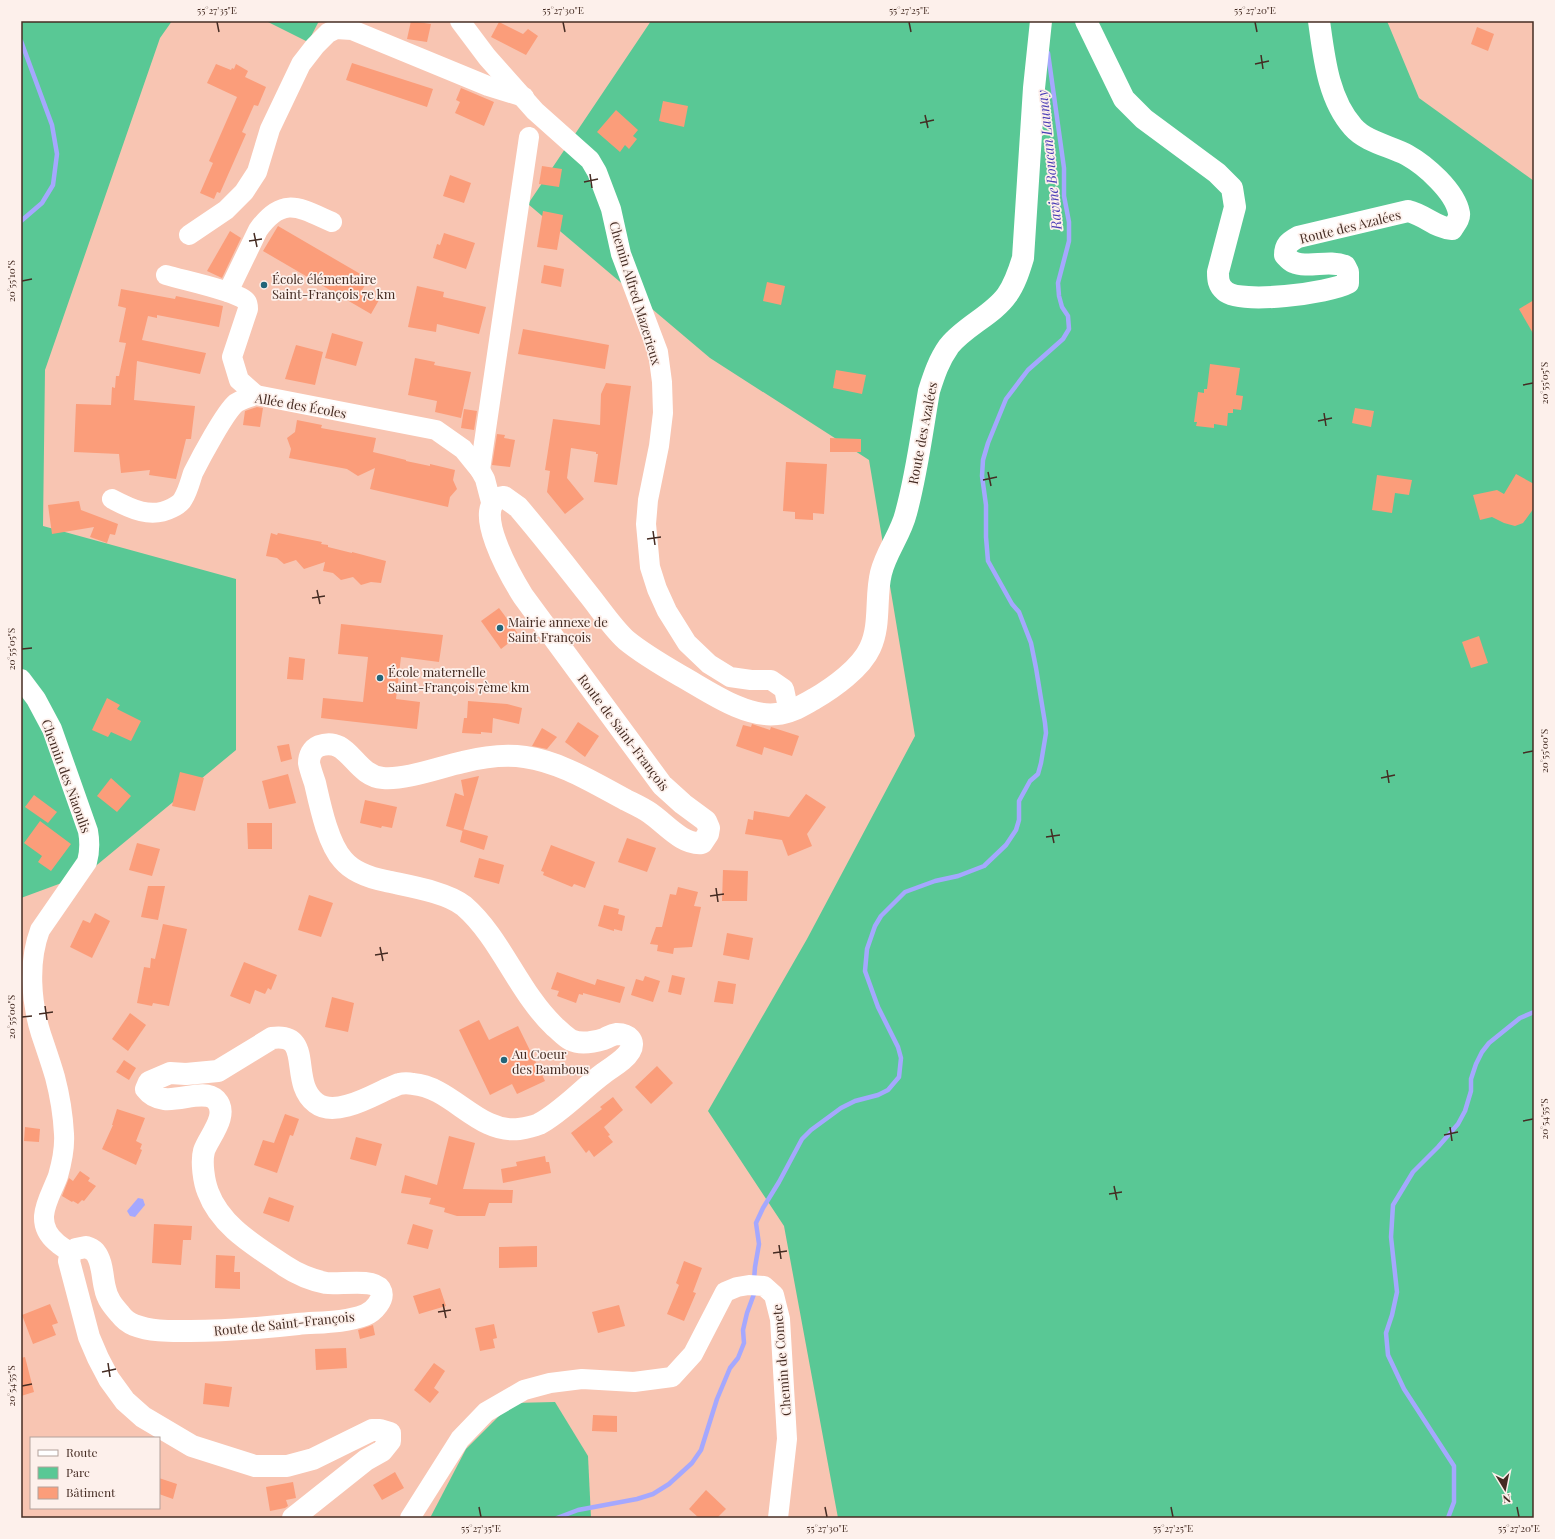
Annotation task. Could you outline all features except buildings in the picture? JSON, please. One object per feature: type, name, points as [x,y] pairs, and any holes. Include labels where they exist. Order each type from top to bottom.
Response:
[{"type":"main road","name":"Route des Azalées","points":[[789,712],[820,695],[848,674],[864,658],[871,647],[875,634],[880,576],[885,560],[906,514],[929,391],[935,372],[941,358],[950,345],[960,334],[990,311],[1006,296],[1016,280],[1023,258],[1025,238],[1034,88],[1041,21]]},
{"type":"main road","name":"Route des Azalées","points":[[1086,21],[1124,98],[1144,119],[1217,173],[1232,188],[1235,206],[1218,272],[1218,282],[1225,292],[1245,297],[1272,298],[1334,289],[1348,282],[1348,272],[1345,266],[1337,263],[1304,264],[1292,262],[1285,255],[1285,248],[1287,243],[1298,237],[1408,211],[1419,214],[1443,228],[1452,229],[1457,222],[1459,214],[1453,199],[1443,185],[1428,171],[1407,156],[1369,139],[1353,128],[1340,108],[1332,88],[1326,65],[1319,21]]},
{"type":"main road","points":[[491,502],[498,498],[504,497],[518,507],[607,618],[626,639],[647,656],[717,697],[741,708],[759,713],[776,714],[789,712]]},
{"type":"main road","name":"Route de Saint-François","points":[[71,1253],[76,1249],[86,1247],[95,1251],[100,1262],[105,1289],[111,1304],[122,1316],[134,1325],[162,1331],[223,1331],[342,1320],[364,1315],[373,1310],[381,1298],[382,1293],[379,1288],[372,1283],[327,1283],[310,1279],[287,1268],[237,1232],[219,1212],[208,1193],[203,1174],[203,1152],[220,1118],[219,1107],[216,1100],[205,1095],[169,1099],[157,1098],[150,1095],[146,1089],[149,1082],[170,1073],[186,1074],[218,1071],[272,1038],[280,1037],[290,1039],[298,1048],[302,1084],[312,1100],[320,1106],[336,1108],[351,1104],[399,1084],[416,1084],[434,1089],[483,1120],[499,1127],[514,1130],[534,1126],[548,1118],[618,1063],[632,1048],[631,1039],[622,1034],[612,1035],[593,1042],[580,1043],[570,1040],[551,1023],[534,1004],[476,917],[460,902],[436,893],[375,879],[356,871],[342,860],[325,822],[309,763],[310,756],[317,747],[332,745],[349,753],[360,768],[368,774],[377,778],[390,779],[466,761],[496,756],[523,756],[547,761],[566,769],[648,811],[679,836],[692,844],[702,842],[708,834],[709,828],[706,821],[683,804],[662,785],[523,596],[508,572],[498,550],[489,511],[491,502]]},
{"type":"main road","points":[[71,1253],[69,1261],[89,1337],[109,1379],[125,1401],[143,1417],[192,1446],[255,1466],[272,1467],[300,1464],[372,1430],[380,1430],[390,1433],[390,1441],[382,1451],[366,1460],[293,1518]]},
{"type":"street","name":"Chemin Alfred Mazerieux","points":[[460,21],[487,56],[535,111],[590,160],[597,172],[611,209],[621,254],[658,352],[662,382],[663,413],[659,446],[648,500],[646,524],[650,567],[657,589],[667,611],[687,643],[709,664],[730,677],[750,680],[771,680],[784,689],[789,712]]},
{"type":"street","points":[[188,235],[226,210],[244,192],[258,172],[270,129],[301,64],[315,46],[328,33],[336,29],[352,30],[488,86],[524,97]]},
{"type":"street","points":[[480,470],[529,137]]},
{"type":"street","points":[[228,292],[258,230],[264,221],[274,212],[284,207],[292,207],[304,210],[332,222]]},
{"type":"street","points":[[166,275],[228,292],[245,300],[248,304],[245,320],[232,357],[239,380],[256,395]]},
{"type":"street","name":"Allée des Écoles","points":[[112,499],[128,508],[141,512],[165,512],[175,507],[183,500],[194,472],[227,413],[236,404],[247,397],[256,395],[436,430],[463,449],[480,470],[485,479],[491,502]]},
{"type":"street","name":"Chemin des Niaoulis","points":[[21,679],[36,699],[52,729],[88,830],[90,841],[90,852],[87,862],[40,930],[36,942],[32,982],[40,1033],[59,1095],[64,1134],[62,1162],[43,1212],[44,1221],[55,1242],[71,1253]]},
{"type":"street","name":"Chemin de Comete","points":[[410,1518],[460,1439],[486,1412],[524,1390],[550,1383],[582,1378],[634,1382],[672,1376],[693,1354],[725,1292],[737,1287],[756,1285],[774,1295],[780,1319],[787,1439],[776,1516]]},
{"type":"green space","points":[[21,21],[172,21],[160,38],[45,370],[43,526],[236,579],[236,750],[86,874],[21,898]]},
{"type":"green space","points":[[266,21],[319,21],[308,42]]},
{"type":"green space","points":[[651,21],[1387,21],[1419,98],[1534,181],[1534,1518],[838,1518],[784,1226],[708,1111],[807,939],[915,736],[869,460],[710,358],[528,204]]},
{"type":"green space","points":[[555,1402],[588,1456],[591,1518],[430,1518],[466,1449],[512,1403]]},
{"type":"water","points":[[138,1198],[143,1199],[145,1205],[135,1217],[130,1216],[127,1211]]},
{"type":"waterway","points":[[21,41],[52,125],[57,154],[53,185],[42,203],[21,221]]},
{"type":"waterway","name":"Ravine Boucan Launay","points":[[754,1280],[759,1244],[756,1223],[802,1139],[811,1130],[841,1108],[855,1101],[878,1095],[888,1090],[899,1077],[901,1058],[898,1047],[878,1007],[865,971],[867,949],[875,926],[881,916],[905,892],[935,881],[958,876],[984,866],[1006,845],[1016,830],[1019,820],[1019,801],[1030,781],[1038,774],[1041,763],[1046,733],[1031,643],[1019,612],[1012,604],[988,561],[986,505],[982,476],[983,460],[988,443],[1006,399],[1028,370],[1063,339],[1069,329],[1068,316],[1062,307],[1058,283],[1069,241],[1069,222],[1064,196],[1064,168],[1048,53]]},
{"type":"waterway","points":[[1448,1518],[1454,1502],[1454,1466],[1404,1389],[1388,1355],[1386,1333],[1397,1292],[1391,1237],[1393,1205],[1413,1172],[1458,1124],[1465,1111],[1471,1091],[1471,1079],[1482,1052],[1489,1043],[1520,1018],[1534,1012]]},
{"type":"waterway","name":"Ravine Boucan Launay","points":[[557,1518],[578,1510],[637,1499],[653,1494],[669,1484],[692,1463],[701,1450],[717,1399],[730,1368],[738,1358],[744,1343],[743,1330],[754,1290]]},
{"type":"place","name":"École élémentaire Saint-François 7e km","points":[[264,285]]},
{"type":"place","name":"Mairie annexe de Saint François","points":[[500,628]]},
{"type":"place","name":"École maternelle Saint-François 7ème km","points":[[380,678]]},
{"type":"place","name":"Au Coeur des Bambous","points":[[504,1060]]}]
